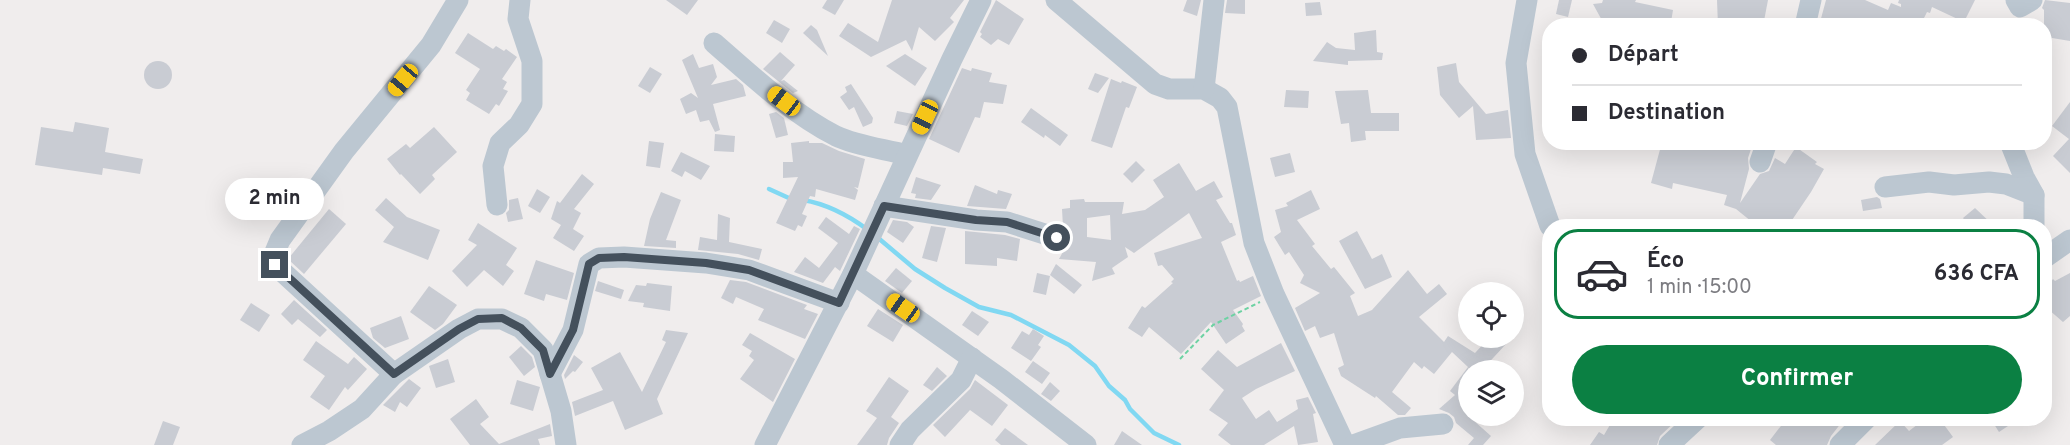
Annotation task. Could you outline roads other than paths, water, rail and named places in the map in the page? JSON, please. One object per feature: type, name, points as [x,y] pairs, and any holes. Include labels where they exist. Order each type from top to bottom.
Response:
[{"type":"street","points":[[394,374],[275,265],[275,252],[280,240],[344,151],[431,45],[458,0]]},
{"type":"street","points":[[497,205],[493,166],[500,143],[519,125],[532,104],[532,61],[518,19],[520,0]]},
{"type":"street","points":[[765,445],[854,274],[907,155],[981,0]]},
{"type":"street","points":[[1056,0],[1155,84],[1169,89],[1204,89],[1220,98],[1227,108],[1254,243],[1275,294],[1345,445]]},
{"type":"street","points":[[1204,89],[1214,0]]},
{"type":"street","points":[[1527,0],[1516,63],[1518,86],[1525,154],[1548,219]]},
{"type":"street","points":[[1807,18],[1811,0]]},
{"type":"street","points":[[2016,0],[2020,7],[2032,0]]},
{"type":"street","points":[[714,43],[781,99],[837,136],[907,155]]},
{"type":"street","points":[[2013,150],[2034,195],[2034,219]]},
{"type":"street","points":[[1885,187],[1929,182],[1954,185],[1989,182],[2006,184],[2034,195]]},
{"type":"street","points":[[881,212],[1007,222],[1057,238]]},
{"type":"street","points":[[2052,250],[2070,240]]},
{"type":"street","points":[[550,374],[573,330],[589,264],[599,258],[624,257],[706,263],[749,270],[839,303]]},
{"type":"street","points":[[854,274],[972,358],[1086,445]]},
{"type":"street","points":[[302,445],[329,431],[362,409],[394,374],[459,329],[478,319],[502,318],[521,328],[543,350],[561,411],[566,445]]},
{"type":"street","points":[[900,445],[910,430],[961,380],[972,358]]},
{"type":"street","points":[[1353,445],[1400,428],[1443,424]]},
{"type":"street","points":[[1669,445],[1689,426]]},
{"type":"street","points":[[1840,445],[1859,426]]},
{"type":"waterway","points":[[769,189],[791,199]]},
{"type":"waterway","points":[[803,200],[837,211],[868,230]]},
{"type":"waterway","points":[[877,237],[915,269],[945,288],[979,307],[1011,315],[1069,345],[1095,366],[1109,386],[1125,400],[1130,409],[1154,433],[1179,445]]}]
